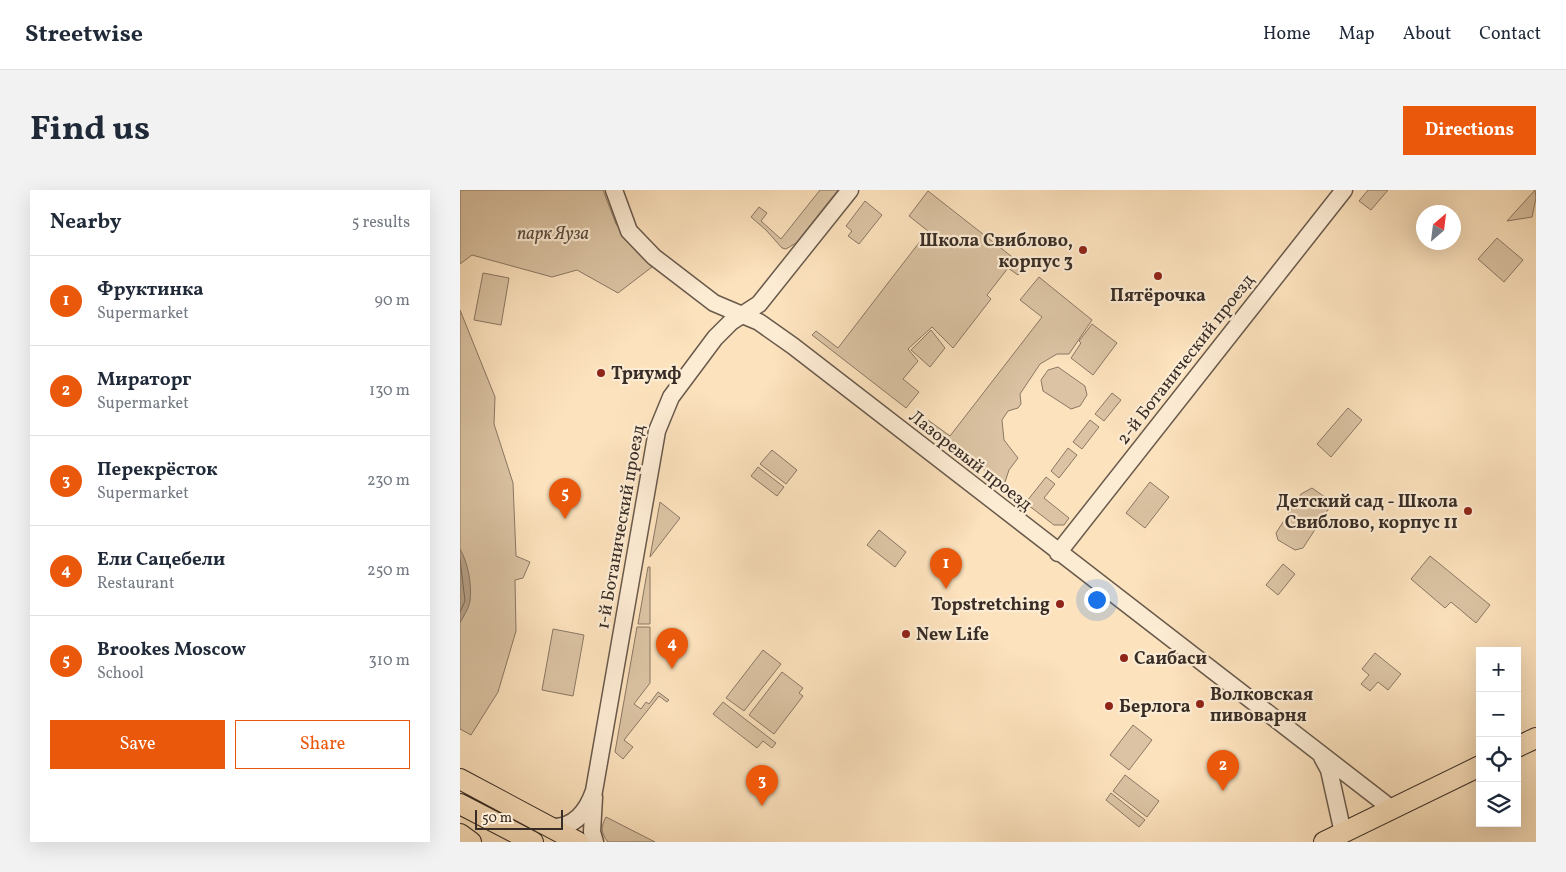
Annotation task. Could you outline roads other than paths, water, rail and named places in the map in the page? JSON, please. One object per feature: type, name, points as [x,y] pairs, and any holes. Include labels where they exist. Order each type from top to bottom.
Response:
[{"type":"main road","points":[[1521,745],[1536,738]]},
{"type":"main road","points":[[1324,842],[1476,768]]},
{"type":"main road","points":[[460,779],[578,842]]},
{"type":"main road","points":[[460,806],[508,842]]},
{"type":"main road","points":[[460,806],[533,842]]},
{"type":"main road","points":[[460,835],[469,842]]},
{"type":"street","name":"Лазоревый проезд","points":[[614,190],[629,231],[636,241],[676,275],[714,303],[759,322],[793,346],[1058,553],[1392,809]]},
{"type":"street","name":"1-й Ботанический проезд","points":[[595,842],[592,832],[594,791],[659,423],[671,397],[694,364],[724,329],[759,304],[850,190]]},
{"type":"street","name":"2-й Ботанический проезд","points":[[1058,553],[1344,190]]},
{"type":"street","name":"Лазоревый проезд","points":[[1321,755],[1329,770],[1343,833]]},
{"type":"street","name":"1-й Ботанический проезд","points":[[552,827],[566,826],[574,822],[590,801],[594,791]]},
{"type":"water","points":[[460,549],[470,581],[470,601],[460,623]]},
{"type":"place","name":"Школа Свиблово, корпус 3","points":[[1083,250]]},
{"type":"place","name":"Пятёрочка","points":[[1158,276]]},
{"type":"place","name":"Триумф","points":[[601,373]]},
{"type":"place","name":"Детский сад - Школа Свиблово, корпус 11","points":[[1468,511]]},
{"type":"place","name":"Brookes Moscow","points":[[565,519]]},
{"type":"place","name":"Фруктинка","points":[[946,589]]},
{"type":"place","name":"Topstretching","points":[[1060,604]]},
{"type":"place","name":"New Life","points":[[906,634]]},
{"type":"place","name":"Саибаси","points":[[1124,658]]},
{"type":"place","name":"Ели Сацебели","points":[[672,669]]},
{"type":"place","name":"Волковская пивоварня","points":[[1200,704]]},
{"type":"place","name":"Берлога","points":[[1109,706]]},
{"type":"place","name":"Мираторг","points":[[1223,791]]},
{"type":"place","name":"Перекрёсток","points":[[762,806]]},
{"type":"park label","name":"парк Яуза","points":[[553,233]]}]
